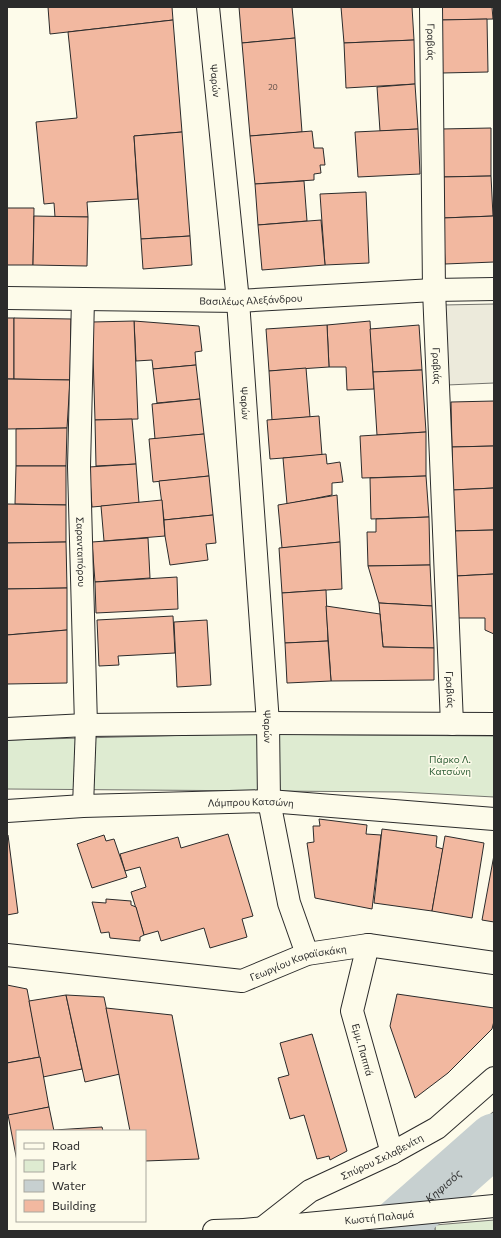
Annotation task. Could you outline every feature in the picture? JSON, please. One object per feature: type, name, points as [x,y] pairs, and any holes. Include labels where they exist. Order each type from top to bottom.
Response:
[{"type":"street","name":"Ψαρών","points":[[208,7],[238,301],[268,723],[269,801]]},
{"type":"street","name":"Γραβιάς","points":[[431,7],[434,290],[452,724]]},
{"type":"street","name":"Βασιλέως Αλεξάνδρου","points":[[7,298],[238,301],[494,288]]},
{"type":"street","name":"Σαρανταπόρου","points":[[83,298],[79,467],[86,725],[84,806]]},
{"type":"street","points":[[7,729],[86,725],[268,723],[494,724]]},
{"type":"street","points":[[269,801],[289,903],[308,954]]},
{"type":"street","name":"Λάμπρου Κατσώνη","points":[[7,811],[84,806],[269,801],[494,819]]},
{"type":"street","name":"Γεωργίου Καραϊσκάκη","points":[[7,955],[242,981],[308,954],[368,945],[494,963]]},
{"type":"street","name":"Εμμ. Παππά","points":[[368,945],[352,1011],[392,1153]]},
{"type":"street","name":"Σπύρου Σκλαβενίτη","points":[[250,1229],[310,1191],[392,1153],[437,1128],[494,1078]]},
{"type":"street","name":"Κωστή Παλαμά","points":[[214,1231],[250,1229],[494,1206]]},
{"type":"green space","name":"Πάρκο Λ. Κατσώνη","points":[[232,734],[494,736],[494,797],[401,792],[7,789],[7,740]]},
{"type":"green space","points":[[494,1220],[494,1231],[435,1231],[435,1225]]},
{"type":"shaded area","points":[[494,304],[494,383],[447,385],[443,305]]},
{"type":"water","points":[[494,1111],[494,1175],[415,1182]]},
{"type":"water","points":[[435,1225],[435,1231],[383,1231]]},
{"type":"building","points":[[48,7],[172,7],[173,20],[50,34]]},
{"type":"building","points":[[239,7],[292,7],[295,38],[242,43]]},
{"type":"building","points":[[341,7],[412,7],[414,40],[344,43]]},
{"type":"building","points":[[441,7],[492,7],[493,19],[441,20]]},
{"type":"building","points":[[487,19],[488,72],[442,73],[441,20]]},
{"type":"building","points":[[173,20],[182,132],[134,136],[138,199],[87,202],[88,217],[55,217],[54,203],[44,204],[36,122],[77,118],[68,32]]},
{"type":"building","points":[[295,38],[302,132],[250,136],[242,43]]},
{"type":"building","points":[[414,40],[415,84],[346,88],[344,43]]},
{"type":"building","points":[[415,84],[418,129],[380,131],[377,87]]},
{"type":"building","points":[[491,128],[491,176],[442,177],[441,129]]},
{"type":"building","points":[[418,129],[420,174],[358,177],[355,132]]},
{"type":"building","points":[[312,131],[314,148],[323,148],[325,165],[320,165],[321,173],[314,174],[314,180],[255,184],[250,136]]},
{"type":"building","points":[[182,132],[190,236],[141,239],[134,136]]},
{"type":"building","points":[[491,176],[493,216],[443,218],[442,177]]},
{"type":"building","points":[[304,181],[307,221],[258,225],[255,184]]},
{"type":"building","points":[[366,192],[369,263],[325,265],[320,194]]},
{"type":"building","points":[[7,208],[34,208],[33,265],[7,265]]},
{"type":"building","points":[[34,216],[88,217],[87,266],[33,265]]},
{"type":"building","points":[[494,216],[494,262],[445,264],[443,218]]},
{"type":"building","points":[[321,220],[325,265],[262,270],[258,225]]},
{"type":"building","points":[[190,236],[192,265],[143,269],[141,239]]},
{"type":"building","points":[[7,318],[14,318],[14,379],[7,379]]},
{"type":"building","points":[[14,318],[71,319],[70,380],[14,379]]},
{"type":"building","points":[[134,321],[199,326],[202,351],[195,352],[196,365],[153,369],[152,360],[136,361]]},
{"type":"building","points":[[134,321],[138,419],[95,420],[92,322]]},
{"type":"building","points":[[370,321],[374,389],[347,390],[346,367],[329,367],[327,325]]},
{"type":"building","points":[[327,325],[329,367],[269,371],[266,329]]},
{"type":"building","points":[[419,325],[422,370],[373,372],[370,329]]},
{"type":"building","points":[[196,365],[200,399],[157,403],[153,369]]},
{"type":"building","points":[[306,368],[310,417],[272,420],[269,371]]},
{"type":"building","points":[[422,370],[426,432],[377,435],[373,372]]},
{"type":"building","points":[[7,379],[70,380],[67,428],[7,429]]},
{"type":"building","points":[[200,399],[204,434],[155,439],[152,404]]},
{"type":"building","points":[[494,401],[494,446],[452,447],[451,402]]},
{"type":"building","points":[[319,416],[322,455],[270,459],[267,420]]},
{"type":"building","points":[[132,419],[136,464],[96,466],[95,420]]},
{"type":"building","points":[[67,428],[66,466],[16,466],[16,429]]},
{"type":"building","points":[[426,432],[426,476],[362,478],[360,436]]},
{"type":"building","points":[[204,434],[209,476],[153,482],[149,439]]},
{"type":"building","points":[[494,446],[494,488],[453,490],[452,447]]},
{"type":"building","points":[[326,454],[327,464],[340,462],[343,482],[332,483],[332,495],[287,504],[283,458]]},
{"type":"building","points":[[136,464],[139,503],[92,507],[89,467]]},
{"type":"building","points":[[16,466],[66,466],[66,505],[15,504]]},
{"type":"building","points":[[209,476],[213,515],[164,520],[159,481]]},
{"type":"building","points":[[426,476],[429,517],[371,519],[370,478]]},
{"type":"building","points":[[494,488],[494,530],[454,531],[453,490]]},
{"type":"building","points":[[337,495],[340,542],[282,548],[278,505]]},
{"type":"building","points":[[162,500],[165,536],[104,541],[101,506]]},
{"type":"building","points":[[7,504],[66,505],[66,542],[7,543]]},
{"type":"building","points":[[213,515],[216,543],[206,544],[208,560],[170,565],[164,520]]},
{"type":"building","points":[[429,517],[430,565],[368,566],[367,532],[376,532],[376,519]]},
{"type":"building","points":[[494,530],[494,574],[456,576],[454,531]]},
{"type":"building","points":[[148,538],[150,578],[95,582],[92,542]]},
{"type":"building","points":[[66,542],[67,588],[7,589],[7,543]]},
{"type":"building","points":[[340,542],[342,589],[282,593],[279,548]]},
{"type":"building","points":[[430,565],[432,606],[379,603],[368,566]]},
{"type":"building","points":[[494,574],[494,634],[485,630],[485,618],[458,618],[456,576]]},
{"type":"building","points":[[177,577],[178,609],[96,613],[95,582]]},
{"type":"building","points":[[67,588],[67,630],[7,635],[7,589]]},
{"type":"building","points":[[326,590],[328,641],[285,643],[282,593]]},
{"type":"building","points":[[379,603],[432,606],[434,648],[383,647]]},
{"type":"building","points":[[326,606],[380,614],[383,647],[434,648],[434,680],[331,681]]},
{"type":"building","points":[[173,616],[175,653],[118,656],[119,665],[99,666],[97,620]]},
{"type":"building","points":[[207,620],[211,685],[177,687],[174,622]]},
{"type":"building","points":[[67,630],[67,683],[7,684],[7,635]]},
{"type":"building","points":[[328,641],[331,681],[287,683],[285,643]]},
{"type":"building","points":[[319,819],[367,825],[366,834],[381,835],[372,909],[315,898],[307,843],[314,842],[313,826],[320,826]]},
{"type":"building","points":[[382,829],[437,836],[436,847],[443,849],[432,911],[374,903]]},
{"type":"building","points":[[228,834],[253,916],[242,919],[247,937],[210,948],[204,928],[161,941],[158,931],[144,935],[131,892],[146,887],[140,867],[125,871],[120,854],[178,837],[181,848]]},
{"type":"building","points":[[7,835],[18,913],[7,915]]},
{"type":"building","points":[[104,835],[106,841],[114,839],[127,877],[92,888],[77,844]]},
{"type":"building","points":[[445,836],[484,843],[472,918],[432,911]]},
{"type":"building","points":[[494,855],[494,922],[482,920]]},
{"type":"building","points":[[106,899],[131,901],[131,905],[136,907],[144,935],[140,937],[140,941],[110,938],[109,932],[101,933],[92,902],[106,903]]},
{"type":"building","points":[[7,985],[27,989],[40,1057],[7,1063]]},
{"type":"building","points":[[397,994],[494,1008],[494,1021],[492,1029],[448,1073],[415,1098],[390,1026]]},
{"type":"building","points":[[66,995],[82,1069],[43,1077],[29,1001]]},
{"type":"building","points":[[66,995],[104,997],[120,1074],[85,1082]]},
{"type":"building","points":[[106,1008],[172,1015],[199,1159],[146,1161],[146,1130],[130,1130]]},
{"type":"building","points":[[312,1034],[347,1151],[330,1160],[329,1156],[317,1159],[304,1115],[290,1119],[278,1078],[289,1075],[280,1043]]},
{"type":"building","points":[[40,1057],[49,1107],[7,1116],[7,1063]]},
{"type":"building","points":[[49,1107],[54,1130],[16,1130],[16,1156],[8,1115]]},
{"type":"building","points":[[102,1127],[103,1130],[54,1130]]},
{"type":"waterway","name":"Κηφισός","points":[[391,1231],[494,1140]]}]
